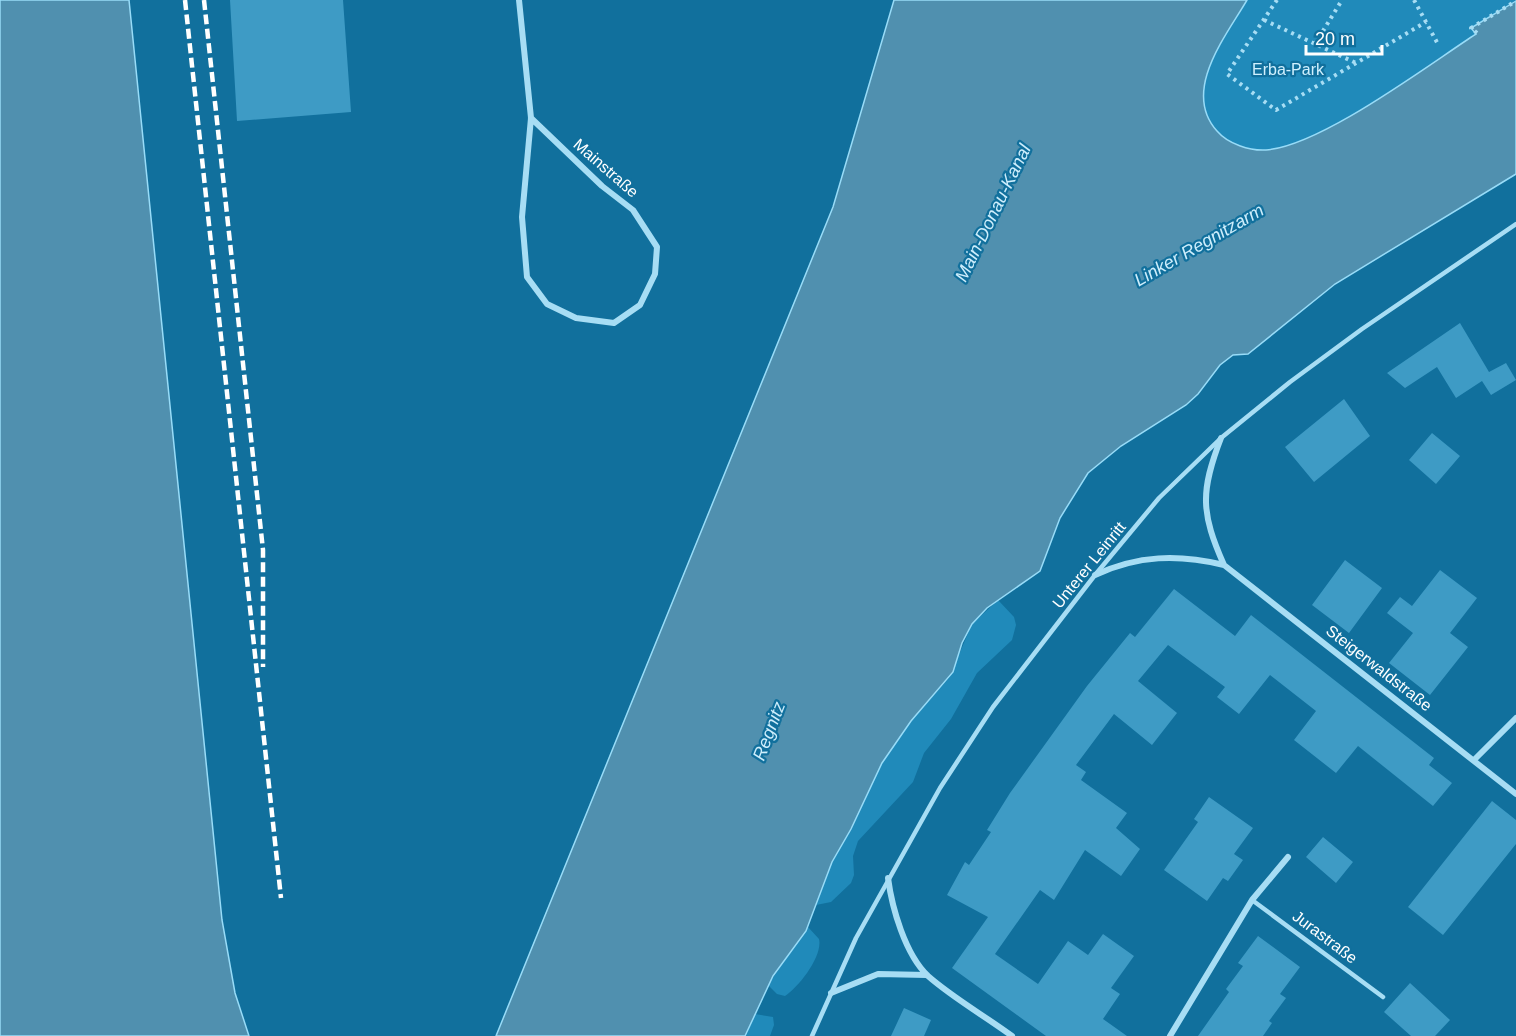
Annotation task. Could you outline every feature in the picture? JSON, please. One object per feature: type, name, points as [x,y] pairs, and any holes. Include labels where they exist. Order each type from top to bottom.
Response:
[{"type":"street","name":"Mainstraße","points":[[519,0],[531,118],[522,217],[527,277],[547,304],[576,318],[614,322],[639,306],[655,274],[657,247],[633,210],[602,186],[531,118]]},
{"type":"street","points":[[1221,438],[1210,465],[1206,506],[1207,523],[1224,565]]},
{"type":"street","name":"Steigerwaldstraße","points":[[1095,575],[1119,564],[1149,558],[1195,558],[1224,565],[1516,794]]},
{"type":"street","points":[[1474,760],[1516,718]]},
{"type":"street","points":[[1170,1036],[1252,900],[1288,857]]},
{"type":"street","points":[[888,878],[891,903],[900,928],[927,975],[1012,1036]]},
{"type":"street","points":[[831,993],[878,974],[927,975]]},
{"type":"lane","name":"Unterer Leinritt","points":[[812,1036],[888,878],[940,788],[993,707],[1095,575],[1160,498],[1221,438],[1362,329],[1516,224]]},
{"type":"lane","name":"Jurastraße","points":[[1252,900],[1383,997]]},
{"type":"path","points":[[1277,0],[1227,74],[1276,110],[1426,22]]},
{"type":"path","points":[[1315,44],[1342,0]]},
{"type":"path","points":[[1414,0],[1439,46]]},
{"type":"path","points":[[1477,33],[1471,28],[1516,1]]},
{"type":"path","points":[[1264,20],[1356,63]]},
{"type":"green space","name":"Erba-Park","points":[[1247,0],[1516,0],[1472,28],[1477,33],[1404,83],[1345,119],[1290,145],[1260,150],[1240,146],[1222,136],[1207,115],[1204,99],[1205,82],[1211,64]]},
{"type":"green space","points":[[998,600],[1014,617],[1016,625],[1012,640],[977,673],[951,719],[924,753],[913,782],[858,841],[853,856],[854,875],[851,883],[831,902],[816,905],[832,862],[851,829],[882,763],[911,721],[949,678],[972,624]]},
{"type":"green space","points":[[808,927],[819,939],[814,962],[791,992],[785,996],[777,994],[768,985]]},
{"type":"green space","points":[[755,1014],[773,1017],[774,1025],[770,1036],[746,1036]]},
{"type":"water","points":[[0,0],[129,0],[222,920],[235,993],[249,1036],[0,1036]]},
{"type":"water","points":[[894,0],[1247,0],[1211,64],[1205,81],[1204,99],[1207,115],[1222,136],[1240,146],[1260,150],[1289,145],[1344,120],[1476,34],[1471,28],[1516,1],[1516,174],[1335,284],[1248,354],[1233,355],[1220,365],[1198,394],[1186,405],[1121,446],[1088,473],[1060,518],[1040,571],[987,608],[972,624],[962,643],[953,672],[911,721],[882,763],[851,829],[832,862],[806,931],[773,976],[745,1036],[496,1036],[833,207]]},
{"type":"building","points":[[230,0],[343,0],[351,112],[237,121]]},
{"type":"building","points":[[1460,323],[1489,372],[1506,363],[1516,380],[1491,395],[1482,381],[1456,398],[1437,367],[1405,388],[1387,373]]},
{"type":"building","points":[[1344,399],[1370,436],[1314,482],[1285,447]]},
{"type":"building","points":[[1432,433],[1460,456],[1436,484],[1409,460]]},
{"type":"building","points":[[1345,560],[1382,588],[1349,633],[1312,605]]},
{"type":"building","points":[[1440,570],[1477,598],[1450,633],[1468,647],[1430,695],[1389,663],[1413,633],[1387,613],[1400,597],[1412,606]]},
{"type":"building","points":[[1174,589],[1235,636],[1251,615],[1434,758],[1429,765],[1452,783],[1433,806],[1358,746],[1336,773],[1294,740],[1316,711],[1270,675],[1239,714],[1217,697],[1225,687],[1168,645],[1138,681],[1177,713],[1152,745],[1114,714],[1076,765],[1086,772],[1081,780],[1127,813],[1116,828],[1140,849],[1121,876],[1085,850],[1054,900],[1040,890],[995,954],[1038,984],[1068,941],[1088,955],[1103,934],[1134,956],[1111,988],[1120,994],[1103,1019],[1127,1036],[1046,1036],[952,968],[988,917],[947,895],[965,862],[969,865],[991,832],[987,830],[1010,793],[1087,686],[1130,633],[1135,637]]},
{"type":"building","points":[[1209,797],[1253,828],[1234,854],[1243,860],[1228,881],[1223,878],[1207,901],[1164,870],[1198,822],[1194,819]]},
{"type":"building","points":[[1492,801],[1516,820],[1516,844],[1443,935],[1408,907]]},
{"type":"building","points":[[1323,837],[1353,862],[1336,883],[1306,857]]},
{"type":"building","points":[[1258,936],[1300,967],[1280,994],[1286,998],[1269,1021],[1272,1023],[1263,1036],[1198,1036],[1229,992],[1226,989],[1243,966],[1238,963]]},
{"type":"building","points":[[1410,983],[1450,1020],[1435,1036],[1411,1036],[1384,1012]]},
{"type":"building","points":[[904,1008],[931,1020],[924,1036],[891,1036]]},
{"type":"railway","points":[[185,0],[281,898]]},
{"type":"railway","points":[[204,0],[263,550],[263,667]]},
{"type":"water label","name":"Main-Donau-Kanal","points":[[993,213]]},
{"type":"water label","name":"Linker Regnitzarm","points":[[1199,245]]},
{"type":"water label","name":"Regnitz","points":[[769,731]]}]
